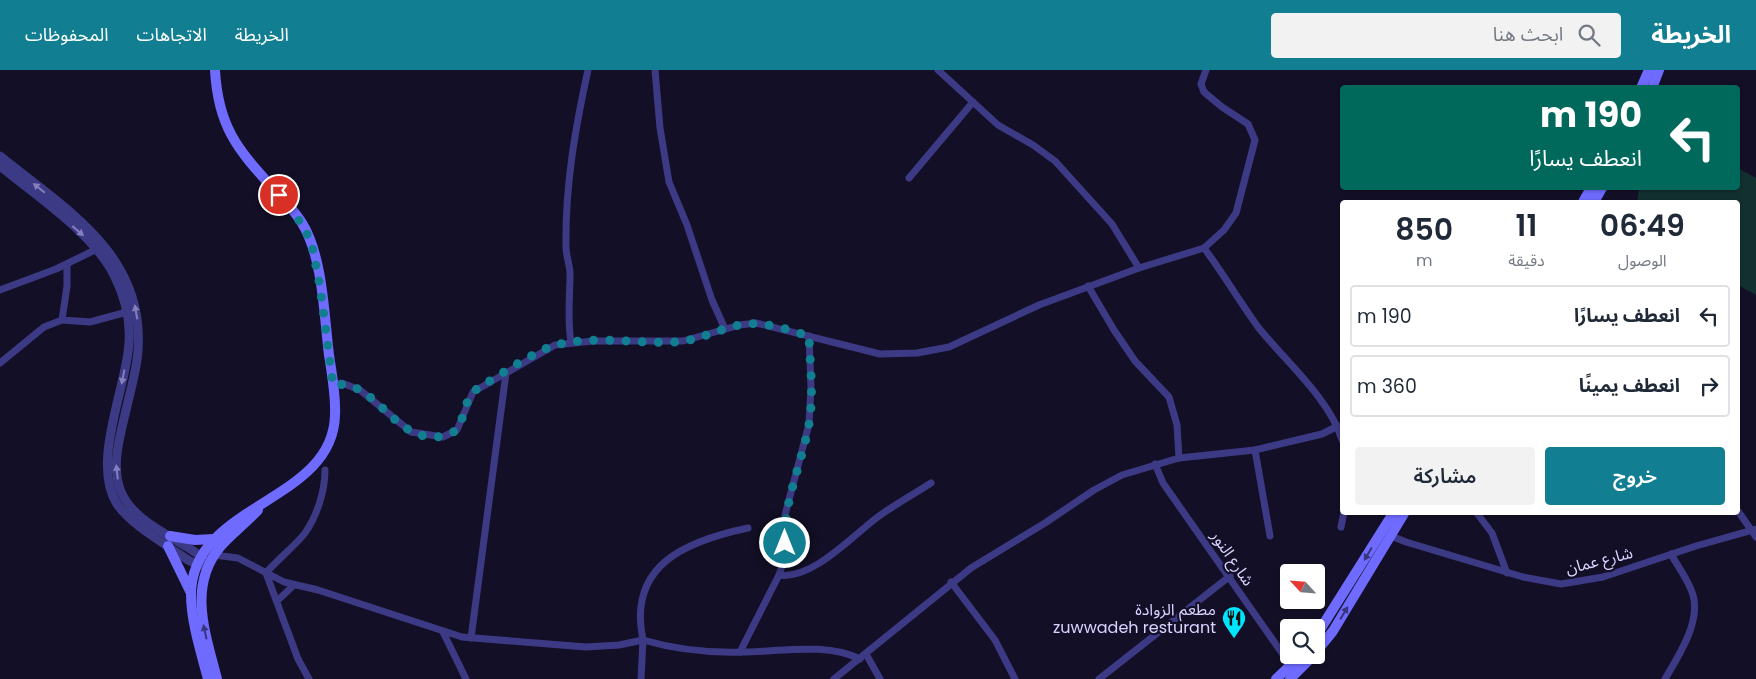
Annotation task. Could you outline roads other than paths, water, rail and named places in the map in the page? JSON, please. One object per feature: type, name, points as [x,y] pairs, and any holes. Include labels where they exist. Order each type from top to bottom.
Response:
[{"type":"main road","points":[[191,593],[214,538],[243,514],[267,502],[299,479],[324,452],[335,421],[333,385],[317,269],[309,236],[294,212],[245,158],[231,136],[217,96],[215,70]]},
{"type":"main road","points":[[1642,85],[1649,70]]},
{"type":"main road","points":[[1653,85],[1659,70]]},
{"type":"main road","points":[[217,679],[200,600],[203,564],[267,502]]},
{"type":"main road","points":[[1325,622],[1392,515]]},
{"type":"main road","points":[[1325,641],[1403,515]]},
{"type":"main road","points":[[208,679],[197,638],[191,593],[169,541],[214,538]]},
{"type":"main road","points":[[1290,679],[1305,664]]},
{"type":"main road","points":[[1276,679],[1291,666]]},
{"type":"street","points":[[571,342],[568,326],[570,272],[566,249],[568,194],[575,125],[588,70]]},
{"type":"street","points":[[655,70],[660,128],[669,182],[687,225],[712,300],[725,329]]},
{"type":"street","points":[[938,70],[998,125],[1033,145],[1055,161],[1112,224],[1140,268]]},
{"type":"street","points":[[333,385],[342,383],[360,390],[411,432],[443,437],[457,430],[473,392],[547,348],[571,342],[683,341],[725,329],[756,323],[880,354],[917,353],[948,347],[1039,305],[1088,286],[1204,248],[1224,230],[1236,213],[1255,140],[1248,124],[1222,107],[1204,92],[1201,84],[1206,70]]},
{"type":"street","points":[[909,178],[973,102]]},
{"type":"street","points":[[0,156],[95,235],[115,259],[127,279],[137,314],[138,352],[117,452],[118,479],[121,492],[130,506],[169,541]]},
{"type":"street","points":[[0,166],[97,249],[115,276],[127,312],[128,353],[111,439],[108,479],[113,496],[122,510],[203,564]]},
{"type":"street","points":[[1204,248],[1225,275],[1258,326],[1318,398],[1338,426],[1340,433]]},
{"type":"street","points":[[0,290],[67,264],[97,249]]},
{"type":"street","points":[[62,320],[67,286],[67,264]]},
{"type":"street","points":[[1088,286],[1114,330],[1135,360],[1169,397],[1178,425],[1179,458]]},
{"type":"street","points":[[0,363],[38,331],[56,321],[90,322],[127,312]]},
{"type":"street","points":[[740,652],[779,576],[784,560],[786,515],[809,424],[811,387],[809,336]]},
{"type":"street","points":[[471,638],[506,373]]},
{"type":"street","points":[[834,679],[863,657],[951,582],[990,555],[1045,523],[1094,490],[1122,475],[1179,458],[1254,450],[1322,434],[1338,426]]},
{"type":"street","points":[[1254,450],[1270,536]]},
{"type":"street","name":"شارع النور","points":[[1155,464],[1163,483],[1230,576],[1250,609],[1291,666]]},
{"type":"street","points":[[266,573],[304,533],[325,485],[325,470]]},
{"type":"street","points":[[779,576],[794,575],[828,557],[879,516],[931,483]]},
{"type":"street","points":[[1740,513],[1755,532]]},
{"type":"street","points":[[1341,527],[1343,515]]},
{"type":"street","points":[[1478,515],[1492,533],[1507,573]]},
{"type":"street","points":[[641,679],[643,640],[639,621],[640,606],[650,580],[660,566],[698,542],[715,535],[748,528]]},
{"type":"street","name":"شارع عمان","points":[[1391,536],[1507,573],[1561,584],[1582,582],[1671,554],[1755,532]]},
{"type":"street","points":[[1666,679],[1691,626],[1694,611],[1694,597],[1671,554]]},
{"type":"street","points":[[214,555],[238,558],[294,585],[326,593],[443,632],[471,638],[594,647],[643,640],[664,646],[740,652],[822,650],[845,652],[863,657],[880,679]]},
{"type":"street","points":[[266,573],[298,659],[309,679]]},
{"type":"street","points":[[1099,679],[1230,576]]},
{"type":"street","points":[[951,582],[995,640],[1015,679]]},
{"type":"street","points":[[277,601],[294,585]]},
{"type":"street","points":[[443,632],[466,679]]},
{"type":"place","name":"مطعم الزوادة zuwwadeh resturant","points":[[1234,639]]}]
